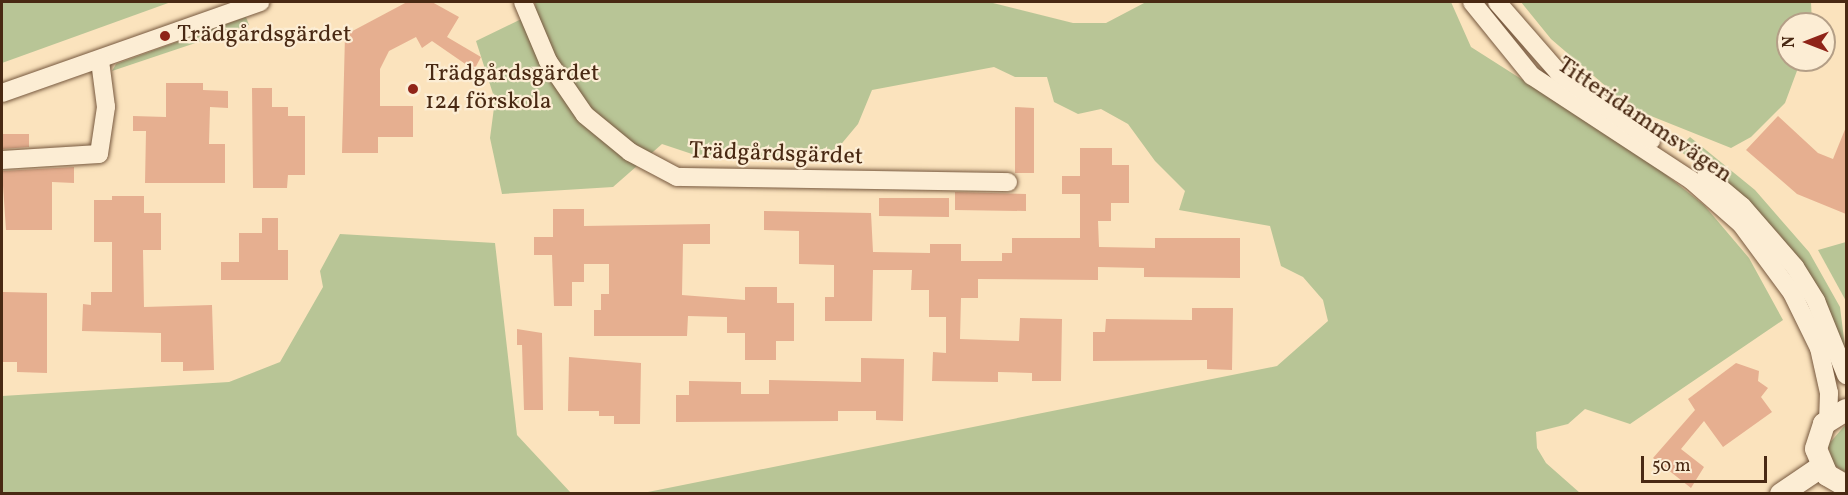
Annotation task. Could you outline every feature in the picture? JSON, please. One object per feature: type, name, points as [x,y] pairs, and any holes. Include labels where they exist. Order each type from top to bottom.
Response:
[{"type":"street","points":[[2,93],[100,61],[260,2]]},
{"type":"street","name":"Trädgårdsgärdet","points":[[523,2],[548,61],[585,115],[630,152],[677,177],[1008,182]]},
{"type":"street","name":"Titteridammsvägen","points":[[1472,2],[1532,76],[1691,180],[1741,224],[1792,293],[1819,348],[1829,393],[1837,415]]},
{"type":"street","name":"Titteridammsvägen","points":[[1497,2],[1559,73],[1742,206],[1795,267],[1816,301],[1846,375]]},
{"type":"street","points":[[2,160],[99,154],[106,107],[100,61]]},
{"type":"street","points":[[1837,415],[1816,442],[1821,467],[1846,486]]},
{"type":"street","points":[[1781,494],[1821,467]]},
{"type":"green space","points":[[2,2],[171,2],[2,63]]},
{"type":"green space","points":[[535,2],[989,2],[1073,23],[1106,23],[1146,2],[1451,2],[1471,47],[1641,155],[1704,205],[1749,258],[1783,320],[1630,424],[1585,409],[1568,424],[1536,432],[1537,448],[1546,463],[1580,493],[643,493],[1277,366],[1328,321],[1323,300],[1303,277],[1281,266],[1270,226],[1179,210],[1185,191],[1155,161],[1128,124],[1101,109],[1078,114],[1054,102],[1047,77],[1015,77],[994,67],[872,90],[858,124],[833,154],[707,159],[662,144],[613,187],[502,194],[490,138],[495,100],[476,41],[536,12]]},
{"type":"green space","points":[[1521,2],[1811,2],[1811,12],[1776,12],[1776,72],[1797,72],[1785,103],[1751,137],[1731,148],[1631,108],[1551,39]]},
{"type":"green space","points":[[246,17],[249,25],[112,71],[116,64]]},
{"type":"green space","points":[[1690,137],[1755,190],[1809,252],[1840,307],[1846,355],[1819,292],[1780,235],[1734,190],[1677,149]]},
{"type":"green space","points":[[340,234],[495,243],[517,435],[571,493],[2,493],[2,396],[229,382],[280,362],[323,287],[320,271]]},
{"type":"green space","points":[[1846,242],[1846,301],[1818,250]]},
{"type":"green space","points":[[1846,424],[1846,473],[1833,464],[1828,445]]},
{"type":"building","points":[[407,2],[432,2],[459,17],[447,37],[481,57],[474,70],[432,41],[422,48],[416,37],[389,51],[380,69],[380,106],[413,106],[413,137],[378,137],[378,153],[342,153],[345,35]]},
{"type":"building","points":[[166,83],[203,83],[203,90],[228,91],[228,108],[210,107],[209,144],[225,144],[225,183],[145,183],[146,131],[133,131],[133,116],[166,117]]},
{"type":"building","points":[[252,88],[272,88],[272,107],[288,107],[288,116],[305,116],[305,175],[288,175],[287,188],[253,188]]},
{"type":"building","points":[[1015,107],[1034,108],[1034,173],[1015,173]]},
{"type":"building","points":[[1778,116],[1818,153],[1833,159],[1846,127],[1846,214],[1797,194],[1746,150]]},
{"type":"building","points":[[2,134],[29,134],[29,147],[2,149]]},
{"type":"building","points":[[1080,148],[1112,148],[1112,165],[1129,165],[1129,203],[1111,203],[1111,221],[1098,221],[1099,247],[1155,248],[1155,238],[1240,238],[1240,278],[1144,277],[1144,268],[1098,267],[1098,280],[978,279],[978,298],[961,298],[960,339],[1019,341],[1020,318],[1062,319],[1061,381],[1032,381],[1032,373],[998,372],[998,382],[932,381],[933,352],[946,353],[946,317],[929,317],[929,290],[911,290],[912,270],[873,270],[872,321],[825,321],[825,297],[834,297],[834,265],[799,264],[799,231],[764,230],[764,211],[871,213],[873,252],[930,253],[930,244],[961,244],[961,261],[1002,261],[1002,253],[1012,253],[1012,238],[1080,238],[1080,194],[1062,194],[1062,176],[1080,176]]},
{"type":"building","points":[[74,167],[74,183],[52,182],[52,230],[6,230],[2,171]]},
{"type":"building","points":[[955,192],[1026,194],[1026,211],[955,210]]},
{"type":"building","points":[[112,196],[144,196],[144,213],[161,213],[161,250],[143,250],[144,307],[212,305],[214,370],[183,371],[183,362],[161,362],[161,333],[82,331],[83,304],[91,305],[91,292],[112,292],[112,242],[94,242],[94,200],[112,200]]},
{"type":"building","points":[[879,198],[949,198],[949,217],[879,216]]},
{"type":"building","points":[[553,209],[584,209],[584,226],[710,224],[710,244],[683,244],[682,295],[745,300],[745,287],[777,287],[777,303],[794,303],[794,341],[776,341],[776,360],[745,360],[745,333],[727,333],[727,317],[688,316],[687,336],[594,336],[594,310],[601,310],[601,294],[609,294],[609,264],[584,264],[584,282],[572,282],[572,306],[554,306],[552,255],[534,255],[534,237],[553,237]]},
{"type":"building","points":[[262,218],[278,218],[278,250],[288,250],[288,280],[221,280],[221,262],[239,262],[239,233],[262,233]]},
{"type":"building","points":[[3,292],[47,293],[47,373],[17,372],[17,362],[2,362]]},
{"type":"building","points":[[1192,308],[1233,308],[1232,370],[1207,369],[1207,360],[1093,361],[1093,332],[1105,332],[1106,319],[1192,320]]},
{"type":"building","points":[[517,329],[542,333],[543,410],[524,410],[522,345],[517,345]]},
{"type":"building","points":[[569,357],[641,363],[640,424],[614,424],[614,416],[599,416],[599,411],[568,411]]},
{"type":"building","points":[[861,358],[904,359],[903,421],[876,420],[876,411],[838,411],[838,421],[676,422],[676,395],[689,395],[689,381],[741,382],[741,394],[769,394],[769,380],[861,382]]},
{"type":"building","points":[[1736,363],[1759,371],[1758,381],[1768,388],[1761,397],[1772,412],[1723,447],[1704,421],[1681,449],[1704,467],[1691,488],[1653,458],[1695,410],[1688,399]]},
{"type":"place","name":"Trädgårdsgärdet","points":[[165,36]]},
{"type":"place","name":"Trädgårdsgärdet 124 förskola","points":[[413,89]]}]
